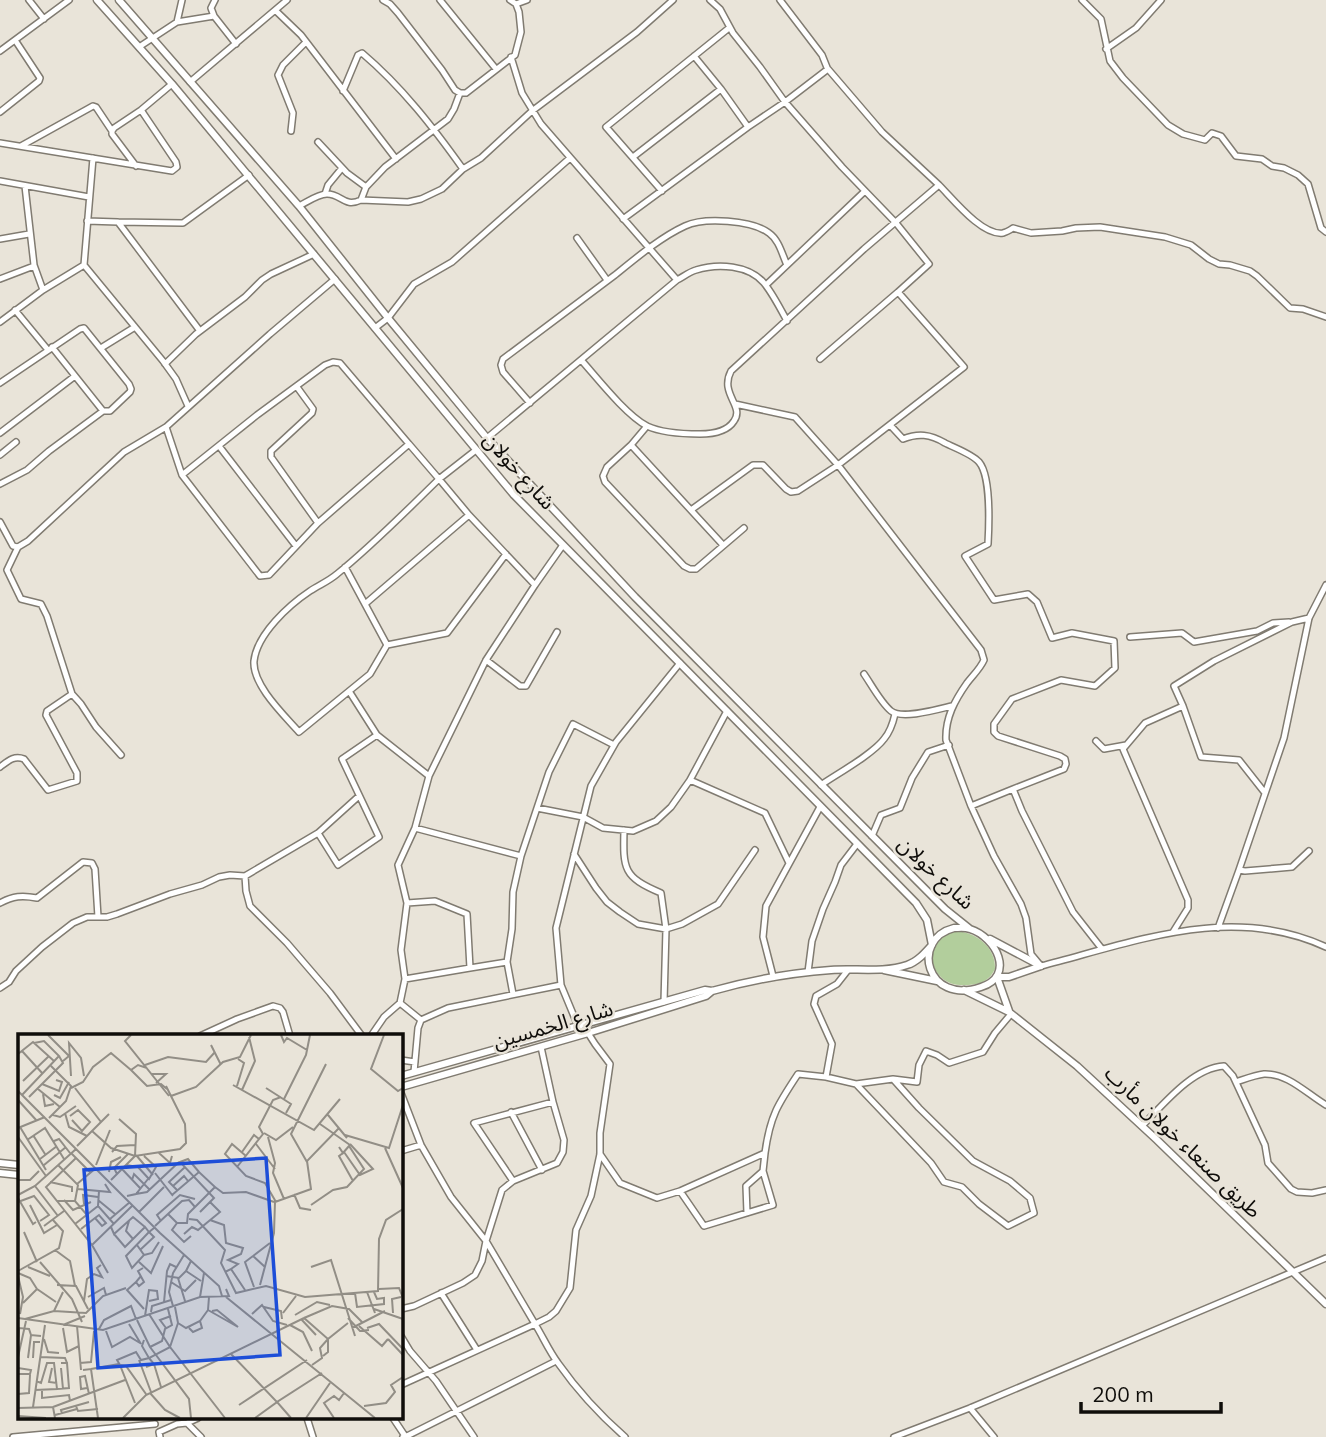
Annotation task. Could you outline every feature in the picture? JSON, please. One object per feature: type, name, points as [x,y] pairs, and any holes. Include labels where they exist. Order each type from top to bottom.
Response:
[{"type":"main road","name":"شارع خولان","points":[[97,0],[249,175],[514,495],[916,903],[927,920],[932,945]]},
{"type":"main road","name":"شارع خولان","points":[[119,0],[299,206],[387,318],[487,438],[635,597],[945,909],[970,929]]},
{"type":"main road","points":[[622,604],[635,597]]},
{"type":"main road","points":[[959,928],[970,929],[1041,966],[1009,977],[997,977],[983,987],[964,990],[937,981],[929,962],[936,938],[947,929],[959,928]]},
{"type":"main road","points":[[985,938],[996,949],[999,957],[997,977],[1010,1013]]},
{"type":"main road","name":"شارع الخمسين","points":[[402,1076],[705,990],[712,991],[773,976],[908,965],[932,945]]},
{"type":"main road","name":"شارع الخمسين","points":[[882,969],[937,981]]},
{"type":"main road","name":"طريق صنعاء خولان مأرب","points":[[964,990],[1010,1013],[1077,1066],[1326,1304]]},
{"type":"main road","name":"شارع الخمسين","points":[[402,1087],[588,1033],[706,996],[712,991]]},
{"type":"main road","points":[[0,1163],[18,1164]]},
{"type":"main road","points":[[0,1173],[18,1175]]},
{"type":"street","points":[[29,0],[44,19]]},
{"type":"street","points":[[0,51],[69,0]]},
{"type":"street","points":[[177,22],[182,0]]},
{"type":"street","points":[[215,0],[211,8],[214,16],[236,44]]},
{"type":"street","points":[[191,82],[288,0]]},
{"type":"street","points":[[383,0],[390,4],[460,93],[466,93],[515,55],[521,32],[519,12],[510,0]]},
{"type":"street","points":[[440,0],[496,69]]},
{"type":"street","points":[[516,5],[527,0]]},
{"type":"street","points":[[299,206],[325,194],[354,204],[361,200],[408,202],[442,189],[463,169],[481,159],[532,111],[637,32],[673,0]]},
{"type":"street","points":[[710,0],[720,9],[729,28],[785,102],[929,264],[820,359]]},
{"type":"street","points":[[780,0],[822,55],[828,70],[882,132],[972,218],[992,231],[1000,233],[1013,228],[1031,233],[1100,228],[1165,237],[1191,245],[1219,264],[1250,271],[1290,308],[1303,309],[1326,317]]},
{"type":"street","points":[[1082,0],[1101,19],[1110,61],[1168,125],[1182,134],[1205,140],[1212,133],[1221,136],[1236,156],[1262,159],[1272,166],[1283,167],[1298,175],[1308,184],[1321,228],[1326,232]]},
{"type":"street","points":[[1106,49],[1136,28],[1161,0]]},
{"type":"street","points":[[276,11],[301,35],[396,159]]},
{"type":"street","points":[[139,47],[177,22],[214,16]]},
{"type":"street","points":[[662,191],[606,127],[729,28]]},
{"type":"street","points":[[0,112],[40,78],[15,40]]},
{"type":"street","points":[[290,131],[293,113],[278,75],[283,65],[306,43]]},
{"type":"street","points":[[343,91],[358,55],[362,53],[392,81],[435,130],[463,169]]},
{"type":"street","points":[[694,56],[748,127]]},
{"type":"street","points":[[511,57],[522,93],[541,124],[677,280]]},
{"type":"street","points":[[623,219],[828,70]]},
{"type":"street","points":[[112,131],[172,84]]},
{"type":"street","points":[[633,158],[721,89]]},
{"type":"street","points":[[361,200],[366,187],[385,167],[448,119],[460,93]]},
{"type":"street","points":[[21,146],[90,107],[96,107],[136,166]]},
{"type":"street","points":[[0,142],[172,172],[177,167],[176,162],[141,110]]},
{"type":"street","points":[[318,142],[342,168],[366,187]]},
{"type":"street","points":[[93,158],[84,265],[165,364],[176,379],[188,406]]},
{"type":"street","points":[[375,328],[387,318],[414,284],[452,262],[570,158]]},
{"type":"street","points":[[325,194],[342,168]]},
{"type":"street","points":[[87,221],[183,223],[249,175]]},
{"type":"street","points":[[0,181],[89,197]]},
{"type":"street","points":[[582,360],[623,407],[647,426],[682,434],[715,434],[733,423],[737,415],[727,386],[727,378],[732,371],[864,249],[939,185]]},
{"type":"street","points":[[25,186],[34,266],[43,290]]},
{"type":"street","points":[[766,285],[866,191]]},
{"type":"street","points":[[530,403],[503,372],[500,365],[503,359],[649,249],[685,226],[709,221],[760,228],[777,240],[787,265]]},
{"type":"street","points":[[118,222],[200,331]]},
{"type":"street","points":[[0,239],[29,234]]},
{"type":"street","points":[[577,238],[607,281]]},
{"type":"street","points":[[165,364],[200,331],[271,274],[314,254]]},
{"type":"street","points":[[0,322],[43,290],[84,265]]},
{"type":"street","points":[[0,279],[34,266]]},
{"type":"street","points":[[487,438],[677,280],[694,271],[734,267],[747,270],[766,285],[787,321]]},
{"type":"street","points":[[121,755],[72,694],[41,604],[20,598],[7,570],[18,547],[28,541],[124,452],[166,427],[335,279]]},
{"type":"street","points":[[691,510],[753,465],[763,465],[786,489],[791,492],[798,491],[838,465],[964,367],[898,292]]},
{"type":"street","points":[[15,310],[103,411]]},
{"type":"street","points":[[101,348],[135,327]]},
{"type":"street","points":[[0,383],[84,328],[131,388],[110,411],[103,411],[27,470],[0,484]]},
{"type":"street","points":[[182,475],[325,365],[340,363],[468,515],[535,584]]},
{"type":"street","points":[[0,433],[75,376]]},
{"type":"street","points":[[297,387],[313,410],[312,413],[271,451],[271,457],[318,523]]},
{"type":"street","points":[[735,404],[795,417],[838,465],[981,650],[984,660],[981,666],[952,706],[946,740],[971,806],[994,856],[1021,904],[1026,918],[1031,954],[1041,966],[1173,932],[1218,928],[1257,927],[1312,940],[1326,947]]},
{"type":"street","points":[[890,425],[903,439],[916,434],[940,439],[978,460],[983,470],[990,511],[988,544],[965,556],[994,600],[1028,594],[1037,602],[1052,638],[1072,633],[1114,641],[1115,668],[1095,686],[1061,680],[1012,699],[994,724],[994,732],[998,736],[1065,759],[1064,769],[971,806]]},
{"type":"street","points":[[647,426],[607,467],[604,471],[605,482],[684,566],[696,569],[744,527]]},
{"type":"street","points":[[166,427],[182,475],[260,576],[269,575],[318,523],[409,444]]},
{"type":"street","points":[[0,455],[16,442]]},
{"type":"street","points":[[631,445],[723,545]]},
{"type":"street","points":[[219,446],[296,546]]},
{"type":"street","points":[[476,450],[439,479],[336,576],[282,614],[261,642],[254,662],[256,674],[264,690],[299,732],[370,674],[387,645],[447,633],[506,554]]},
{"type":"street","points":[[365,604],[468,515]]},
{"type":"street","points":[[0,522],[13,546],[18,547]]},
{"type":"street","points":[[372,1034],[384,1017],[400,1003],[405,979],[401,950],[407,903],[398,865],[415,828],[429,776],[486,660],[563,545]]},
{"type":"street","points":[[345,568],[387,645]]},
{"type":"street","points":[[1218,928],[1283,738],[1309,618],[1326,585]]},
{"type":"street","points":[[1130,637],[1182,634],[1194,642],[1257,631],[1273,623],[1309,618]]},
{"type":"street","points":[[1265,793],[1239,760],[1201,757],[1174,686],[1214,661],[1292,622]]},
{"type":"street","points":[[486,660],[520,686],[526,686],[557,632]]},
{"type":"street","points":[[578,1026],[561,985],[556,928],[583,817],[592,786],[614,746],[680,663]]},
{"type":"street","points":[[864,674],[895,714],[907,715],[952,706]]},
{"type":"street","points":[[349,691],[377,735],[429,776]]},
{"type":"street","points":[[0,767],[12,759],[24,759],[48,790],[77,781],[77,773],[46,715],[47,711],[72,694]]},
{"type":"street","points":[[1173,932],[1188,908],[1188,900],[1123,749],[1145,723],[1183,706]]},
{"type":"street","points":[[537,808],[583,817],[603,828],[633,831],[656,821],[671,807],[690,780],[727,711]]},
{"type":"street","points":[[821,785],[883,741],[895,714]]},
{"type":"street","points":[[513,994],[507,962],[512,929],[513,892],[521,856],[549,772],[573,724],[614,746]]},
{"type":"street","points":[[318,833],[338,865],[379,837],[342,758],[377,735]]},
{"type":"street","points":[[1096,741],[1104,749],[1126,745]]},
{"type":"street","points":[[872,836],[881,815],[900,808],[912,778],[928,752],[949,745]]},
{"type":"street","points":[[690,780],[765,813],[789,863]]},
{"type":"street","points":[[1013,789],[1073,912],[1102,949]]},
{"type":"street","points":[[0,988],[57,933],[72,923],[88,916],[117,914],[219,877],[245,876],[318,833],[359,796]]},
{"type":"street","points":[[773,976],[763,937],[766,906],[820,807]]},
{"type":"street","points":[[415,828],[521,856]]},
{"type":"street","points":[[624,830],[623,859],[630,875],[646,887],[661,893],[667,929],[663,1002]]},
{"type":"street","points":[[808,972],[812,941],[823,909],[841,865],[857,844]]},
{"type":"street","points":[[574,854],[596,888],[620,912],[638,924],[667,929],[682,924],[718,904],[755,850]]},
{"type":"street","points":[[1239,870],[1292,867],[1308,851]]},
{"type":"street","points":[[0,903],[11,897],[24,895],[37,898],[83,862],[92,863],[95,869],[98,917]]},
{"type":"street","points":[[245,876],[250,906],[287,943],[361,1034]]},
{"type":"street","points":[[407,903],[435,901],[467,914],[470,968]]},
{"type":"street","points":[[405,979],[507,962]]},
{"type":"street","points":[[825,1077],[832,1044],[814,1004],[816,996],[837,984],[848,970]]},
{"type":"street","points":[[414,1072],[421,1020],[448,1008],[561,985]]},
{"type":"street","points":[[400,1003],[421,1020]]},
{"type":"street","points":[[204,1034],[273,1006],[283,1012],[289,1034]]},
{"type":"street","points":[[680,1191],[704,1226],[772,1205],[763,1171],[768,1128],[778,1104],[798,1074],[856,1084],[893,1079],[917,1082],[919,1065],[926,1051],[948,1063],[983,1052],[1010,1013]]},
{"type":"street","points":[[402,1385],[535,1324],[556,1311],[570,1288],[576,1230],[591,1196],[600,1154],[600,1133],[610,1064],[588,1033]]},
{"type":"street","points":[[402,1309],[414,1306],[475,1275],[482,1261],[485,1241],[502,1191],[513,1181],[557,1163],[563,1152],[564,1140],[541,1047]]},
{"type":"street","points":[[402,1060],[415,1062]]},
{"type":"street","points":[[1142,1126],[1183,1086],[1209,1069],[1224,1066],[1236,1082],[1265,1145],[1268,1163],[1291,1189],[1297,1192],[1312,1194],[1326,1190]]},
{"type":"street","points":[[1236,1082],[1263,1074],[1275,1075],[1326,1105]]},
{"type":"street","points":[[856,1084],[931,1163],[944,1182],[962,1187],[1008,1226],[1034,1213],[1030,1198],[1010,1181],[973,1161],[893,1079]]},
{"type":"street","points":[[402,1096],[421,1145],[451,1196],[485,1241],[556,1361],[604,1419],[625,1437]]},
{"type":"street","points":[[513,1181],[474,1123],[553,1102]]},
{"type":"street","points":[[511,1112],[542,1170]]},
{"type":"street","points":[[402,1150],[421,1145]]},
{"type":"street","points":[[600,1154],[620,1183],[657,1198],[680,1191],[765,1153]]},
{"type":"street","points":[[747,1213],[746,1186],[763,1171]]},
{"type":"street","points":[[894,1437],[970,1408],[1326,1258]]},
{"type":"street","points":[[441,1293],[477,1350]]},
{"type":"street","points":[[403,1344],[429,1372],[474,1437]]},
{"type":"street","points":[[394,1420],[404,1437],[556,1361]]},
{"type":"street","points":[[970,1408],[994,1437]]},
{"type":"street","points":[[13,1437],[154,1421],[159,1434],[177,1424],[194,1420]]},
{"type":"street","points":[[308,1420],[313,1437]]},
{"type":"street","points":[[187,1423],[201,1437]]},
{"type":"green space","points":[[955,931],[977,938],[992,954],[995,969],[984,981],[973,985],[955,984],[937,973],[933,964],[936,945],[943,937]]}]
